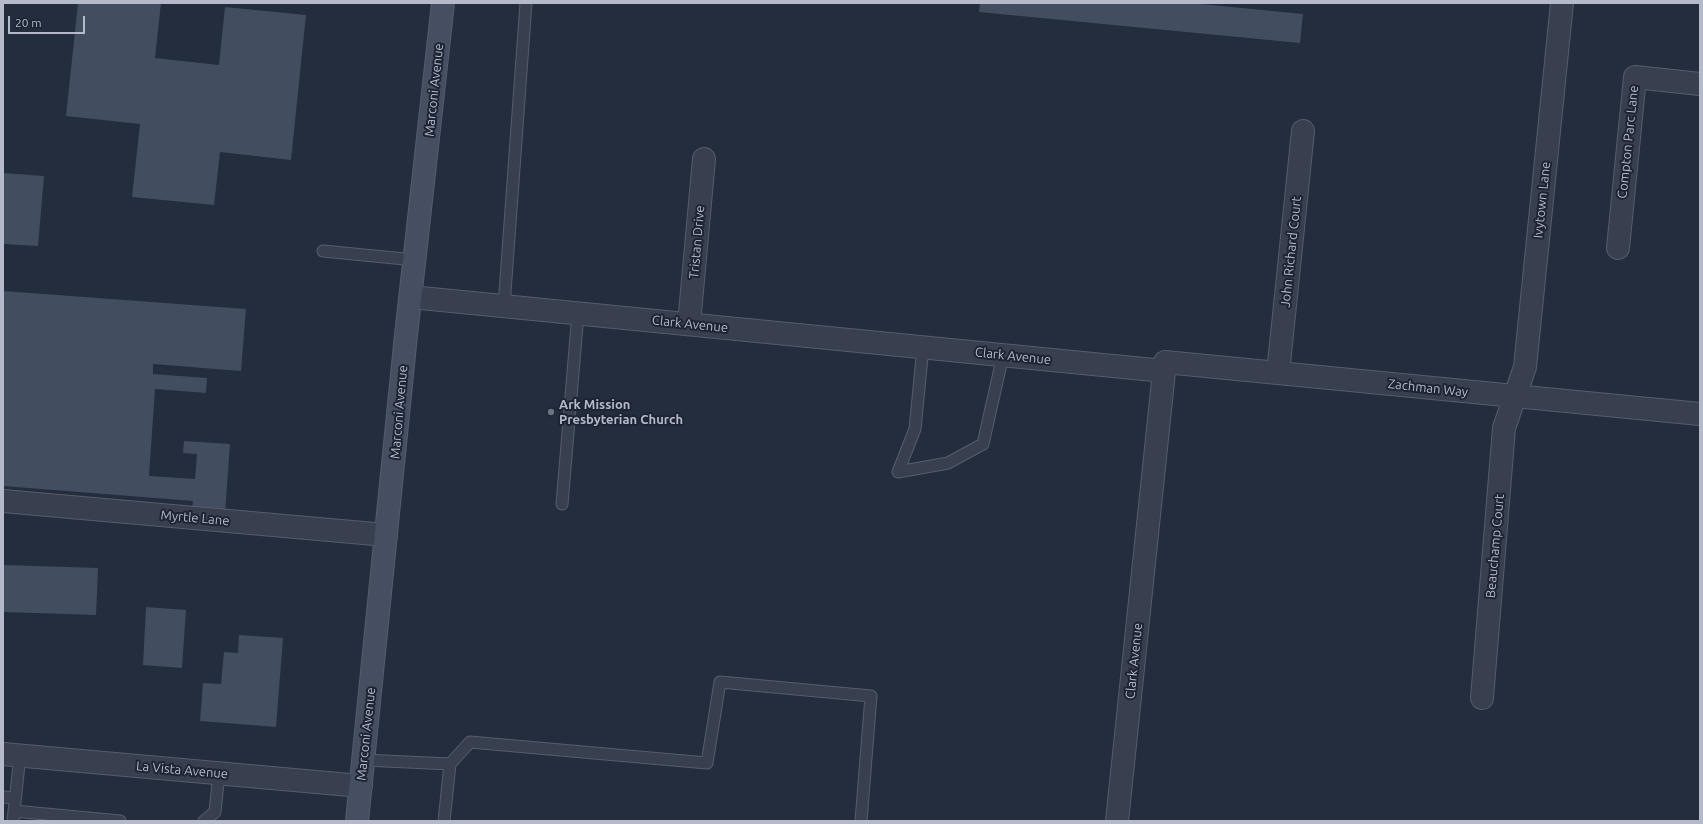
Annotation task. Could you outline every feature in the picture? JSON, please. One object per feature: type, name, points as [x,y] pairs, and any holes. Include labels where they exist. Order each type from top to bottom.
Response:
[{"type":"main road","name":"Marconi Avenue","points":[[357,821],[410,297],[443,3]]},
{"type":"street","name":"Ivytown Lane","points":[[1515,396],[1525,367],[1562,3]]},
{"type":"street","name":"Compton Parc Lane","points":[[1618,248],[1635,77],[1700,84]]},
{"type":"street","name":"John Richard Court","points":[[1278,373],[1303,131]]},
{"type":"street","name":"Tristan Drive","points":[[689,324],[704,160]]},
{"type":"street","name":"Clark Avenue","points":[[410,297],[1164,370],[1116,821]]},
{"type":"street","name":"Zachman Way","points":[[1164,370],[1165,362],[1700,414]]},
{"type":"street","name":"Beauchamp Court","points":[[1482,698],[1504,428],[1515,396]]},
{"type":"street","name":"Myrtle Lane","points":[[3,501],[386,535]]},
{"type":"street","name":"La Vista Avenue","points":[[12,755],[361,786]]},
{"type":"lane","points":[[504,306],[526,3]]},
{"type":"lane","points":[[323,251],[415,260]]},
{"type":"lane","points":[[562,504],[578,314]]},
{"type":"lane","points":[[923,347],[915,429],[898,472],[948,463],[983,444],[1003,355]]},
{"type":"lane","points":[[444,821],[450,764],[470,742],[707,763],[720,682],[871,696],[861,821]]},
{"type":"lane","points":[[12,755],[15,798],[13,816],[120,821]]},
{"type":"lane","points":[[364,760],[450,764]]},
{"type":"lane","points":[[204,821],[215,812],[219,773]]},
{"type":"lane","points":[[3,797],[15,798]]},
{"type":"building","points":[[78,3],[161,3],[155,58],[219,65],[225,7],[306,15],[291,160],[220,152],[214,205],[132,197],[140,124],[66,116]]},
{"type":"building","points":[[980,3],[1191,3],[1303,14],[1300,43],[979,12]]},
{"type":"building","points":[[3,173],[44,176],[38,246],[3,244]]},
{"type":"building","points":[[3,291],[246,309],[241,371],[153,364],[153,374],[207,378],[206,393],[155,389],[149,476],[195,479],[197,454],[183,453],[184,441],[230,444],[225,513],[192,510],[193,501],[3,486]]},
{"type":"building","points":[[3,565],[98,568],[96,615],[3,612]]},
{"type":"building","points":[[146,607],[186,610],[182,668],[143,665]]},
{"type":"building","points":[[239,635],[283,638],[276,727],[200,721],[203,683],[221,684],[224,652],[238,653]]},
{"type":"place","name":"Ark Mission Presbyterian Church","points":[[551,412]]}]
